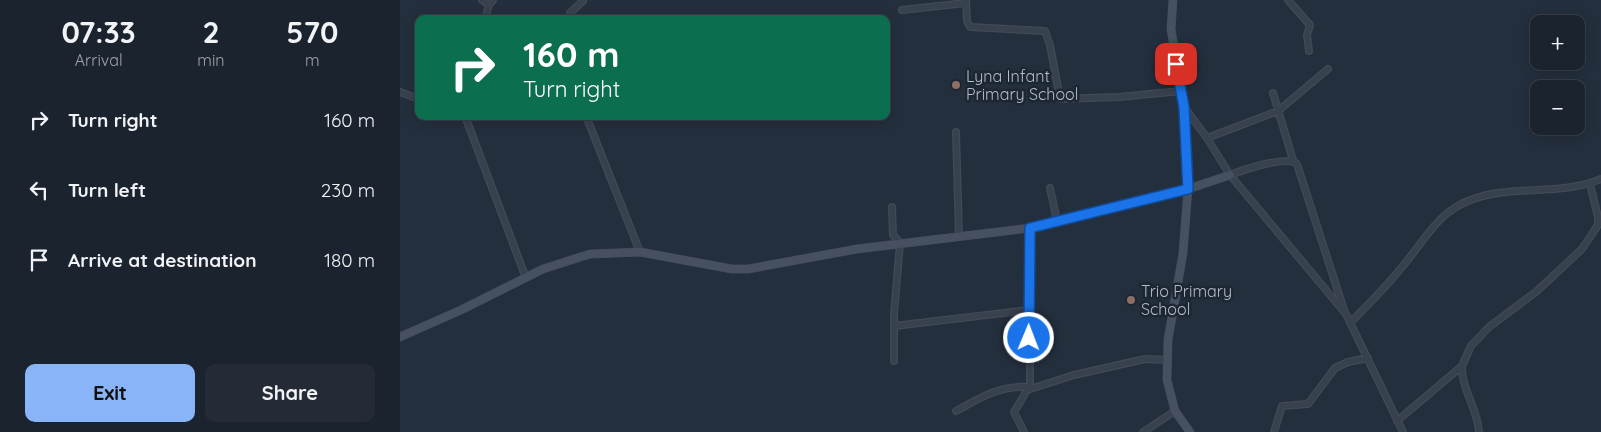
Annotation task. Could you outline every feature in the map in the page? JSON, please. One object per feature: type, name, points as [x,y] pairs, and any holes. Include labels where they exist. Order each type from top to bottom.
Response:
[{"type":"street","points":[[482,0],[491,3],[486,15]]},
{"type":"street","points":[[570,15],[583,2],[581,0]]},
{"type":"street","points":[[1173,0],[1171,29],[1184,107],[1188,189],[1183,253],[1166,360],[1168,387],[1175,411],[1190,432]]},
{"type":"street","points":[[1288,0],[1310,25],[1307,35],[1309,51]]},
{"type":"street","points":[[902,10],[966,2],[967,21],[970,28],[1045,31],[1050,45],[1060,99],[1119,97],[1181,91]]},
{"type":"street","points":[[1207,138],[1278,111],[1328,69]]},
{"type":"street","points":[[400,92],[415,98]]},
{"type":"street","points":[[1273,93],[1293,160],[1300,169],[1346,314],[1404,432]]},
{"type":"street","points":[[1184,107],[1207,138],[1230,175],[1346,314]]},
{"type":"street","points":[[467,120],[526,278]]},
{"type":"street","points":[[588,120],[640,252]]},
{"type":"street","points":[[956,132],[959,237]]},
{"type":"street","points":[[400,337],[559,263],[580,256],[640,252],[740,269],[900,243],[1030,228],[1188,189],[1244,170],[1293,160]]},
{"type":"street","points":[[1350,323],[1389,283],[1430,228],[1457,207],[1478,197],[1498,193],[1590,184],[1601,179]]},
{"type":"street","points":[[1479,432],[1476,413],[1462,377],[1462,366],[1471,346],[1478,338],[1550,280],[1594,233],[1598,217],[1590,184]]},
{"type":"street","points":[[1050,188],[1057,221]]},
{"type":"street","points":[[892,207],[893,235],[900,243],[894,326],[894,361]]},
{"type":"street","points":[[1024,432],[1014,412],[1029,387],[1030,228]]},
{"type":"street","points":[[894,326],[1029,310]]},
{"type":"street","points":[[1274,432],[1282,406],[1308,404],[1335,368],[1348,362],[1368,358]]},
{"type":"street","points":[[956,411],[1002,388],[1029,387],[1032,390],[1074,375],[1145,359],[1166,360]]},
{"type":"street","points":[[1397,421],[1462,366]]},
{"type":"street","points":[[1143,432],[1175,411]]},
{"type":"place","name":"Lyna Infant Primary School","points":[[956,85]]},
{"type":"place","name":"Trio Primary School","points":[[1131,300]]},
{"type":"route","points":[[1029,338],[1030,228],[1175,190],[1188,189],[1184,107],[1176,64]]}]
